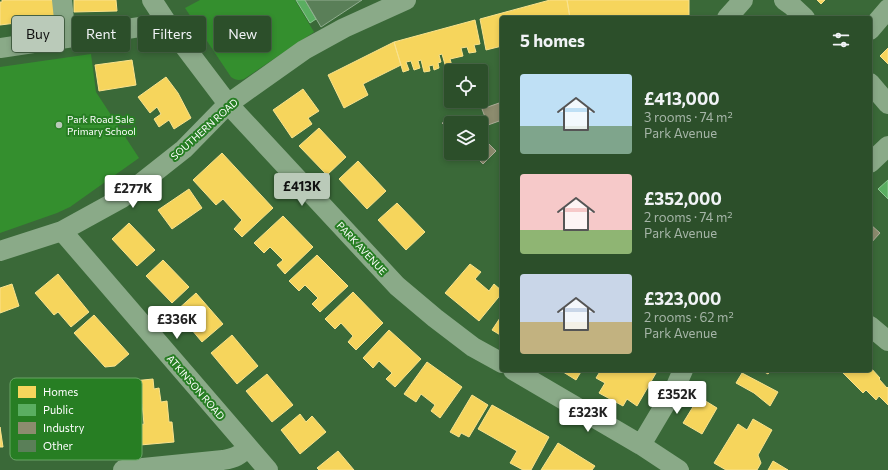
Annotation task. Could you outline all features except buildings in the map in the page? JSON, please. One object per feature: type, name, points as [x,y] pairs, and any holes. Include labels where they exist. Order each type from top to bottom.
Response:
[{"type":"street","points":[[62,0],[66,38]]},
{"type":"street","name":"PARK AVENUE","points":[[152,0],[162,16]]},
{"type":"street","name":"SOUTHERN ROAD","points":[[0,251],[62,231],[122,198],[184,149],[228,104],[304,50],[344,28],[406,0]]},
{"type":"street","points":[[728,16],[743,0]]},
{"type":"street","points":[[784,0],[803,16]]},
{"type":"street","points":[[872,28],[888,9]]},
{"type":"street","points":[[0,48],[138,27]]},
{"type":"street","name":"PARK AVENUE","points":[[189,52],[228,104],[397,286],[440,322],[474,347],[500,363]]},
{"type":"street","points":[[872,85],[888,104]]},
{"type":"street","points":[[872,162],[888,146]]},
{"type":"street","name":"ATKINSON ROAD","points":[[62,231],[268,470]]},
{"type":"street","points":[[872,328],[888,341]]},
{"type":"street","points":[[516,372],[641,445],[679,470]]},
{"type":"street","points":[[641,445],[676,386],[682,372]]},
{"type":"street","points":[[123,470],[234,458],[248,447]]},
{"type":"green space","points":[[200,0],[295,0],[314,32],[244,79],[240,80],[231,77],[214,52],[271,52],[271,16],[214,16],[214,52],[206,40],[206,16],[190,16],[185,8]]},
{"type":"green space","name":"Park Road Sale Primary School","points":[[91,54],[96,92],[139,158],[70,207],[0,233],[0,67]]},
{"type":"place","name":"Park Road Sale Primary School","points":[[59,125]]}]
